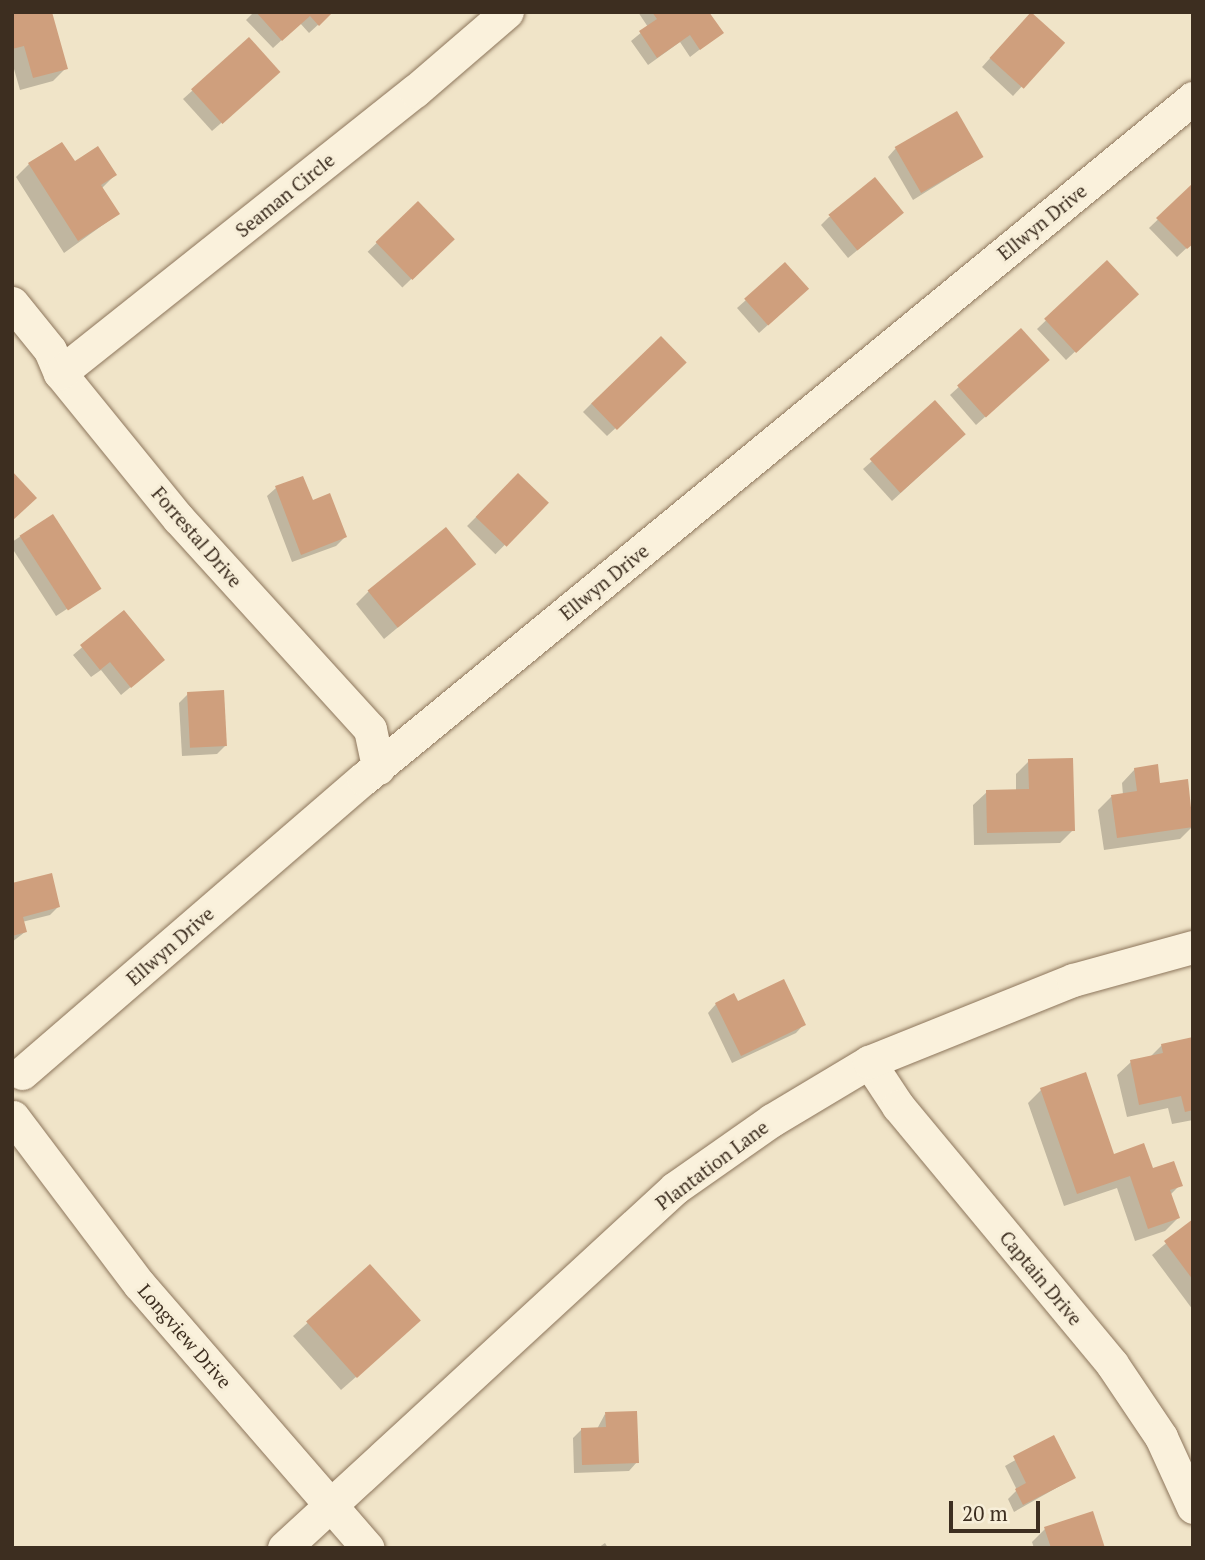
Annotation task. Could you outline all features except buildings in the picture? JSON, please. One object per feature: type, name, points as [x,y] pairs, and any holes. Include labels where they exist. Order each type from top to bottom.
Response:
[{"type":"street","name":"Seaman Circle","points":[[60,373],[415,91],[507,12]]},
{"type":"street","name":"Ellwyn Drive","points":[[17,1067],[1193,98]]},
{"type":"street","name":"Forrestal Drive","points":[[12,303],[50,350],[60,373],[178,518],[370,729],[377,768]]},
{"type":"street","name":"Plantation Lane","points":[[284,1548],[332,1507],[675,1188],[772,1120],[869,1062],[1073,980],[1193,947]]},
{"type":"street","name":"Captain Drive","points":[[869,1062],[898,1105],[1112,1364],[1161,1437],[1193,1507]]},
{"type":"street","points":[[13,1117],[25,1097],[17,1067]]},
{"type":"street","name":"Longview Drive","points":[[13,1117],[139,1284],[368,1548]]}]
